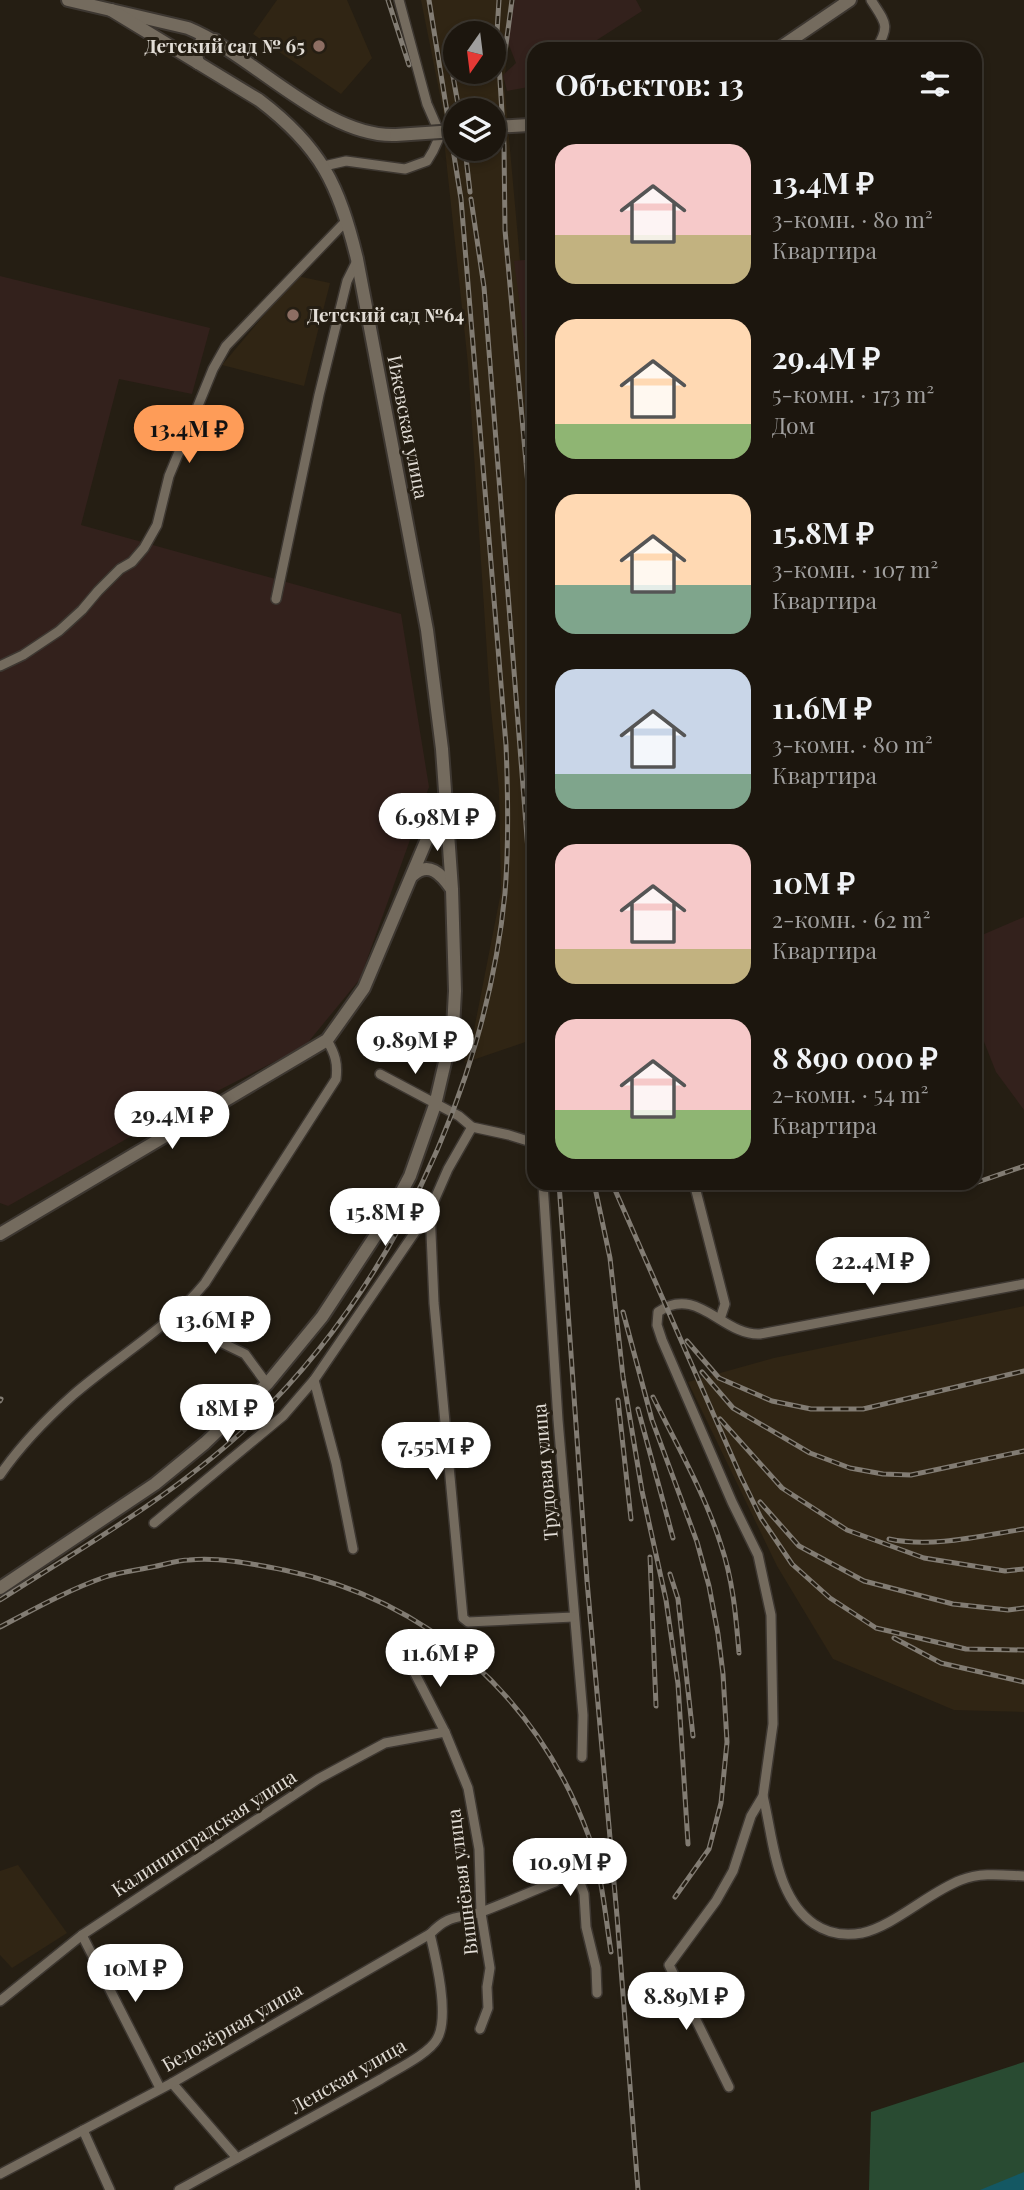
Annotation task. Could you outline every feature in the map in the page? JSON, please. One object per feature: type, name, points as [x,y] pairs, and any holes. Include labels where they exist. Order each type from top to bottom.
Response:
[{"type":"street","points":[[68,0],[188,28],[215,40],[333,120],[367,132],[396,135],[443,132]]},
{"type":"street","points":[[324,166],[346,161],[405,169],[427,161],[438,140],[437,127],[427,104],[399,0]]},
{"type":"street","points":[[788,42],[850,0]]},
{"type":"street","points":[[871,0],[886,23],[885,34],[880,42]]},
{"type":"street","name":"Ижевская улица","points":[[0,1588],[155,1484],[205,1443],[267,1384],[322,1317],[391,1212],[410,1176],[435,1105],[447,1059],[454,1015],[452,889],[440,737],[427,630],[358,259],[347,220],[324,166],[281,117],[259,100],[111,10]]},
{"type":"street","points":[[198,63],[196,55],[201,42],[215,40]]},
{"type":"street","points":[[506,126],[527,125]]},
{"type":"street","points":[[0,666],[23,655],[59,631],[105,583],[132,562],[144,548],[157,525],[169,477],[179,452],[213,369],[226,346],[347,220]]},
{"type":"street","points":[[276,599],[319,395],[347,281],[358,259]]},
{"type":"street","points":[[0,1234],[327,1040],[363,988],[444,798]]},
{"type":"street","points":[[413,875],[422,869],[434,870],[444,877],[452,889]]},
{"type":"street","points":[[0,1475],[16,1452],[72,1395],[185,1307],[205,1283],[336,1079],[336,1055],[327,1040]]},
{"type":"street","points":[[380,1074],[458,1116],[472,1127],[527,1140]]},
{"type":"street","points":[[154,1523],[283,1416],[314,1380],[430,1210],[448,1169],[472,1127]]},
{"type":"street","name":"Трудовая улица","points":[[543,1190],[558,1420],[583,1714],[582,1757]]},
{"type":"street","points":[[696,1190],[725,1304],[720,1319]]},
{"type":"street","points":[[430,1210],[434,1303],[463,1618],[468,1622],[574,1617]]},
{"type":"street","points":[[1024,1284],[760,1334],[741,1333],[700,1307],[689,1304],[676,1304],[658,1312],[657,1325],[732,1502],[758,1555],[771,1615],[773,1697],[773,1724],[763,1796],[783,1882],[790,1898],[808,1921],[827,1932],[862,1933],[889,1921],[961,1880],[985,1875],[1024,1876]]},
{"type":"street","points":[[185,1307],[214,1339],[245,1354],[267,1384]]},
{"type":"street","points":[[314,1380],[336,1463],[353,1549]]},
{"type":"street","name":"Вишнёвая улица","points":[[408,1660],[445,1732],[468,1788],[479,1849],[481,1913],[490,1968],[488,2008],[480,2029]]},
{"type":"street","name":"Калининградская улица","points":[[0,2001],[82,1935],[318,1779],[385,1743],[445,1732]]},
{"type":"street","points":[[729,2087],[668,1965],[716,1901],[733,1871],[751,1816],[763,1796]]},
{"type":"street","name":"Белозёрная улица","points":[[0,2174],[172,2082],[430,1934],[440,1924],[455,1916],[481,1913],[555,1882],[562,1871],[571,1869],[577,1874],[584,1894],[586,1927],[596,1968],[597,1993]]},
{"type":"street","name":"Ленская улица","points":[[179,2190],[381,2078],[436,2042],[441,2031],[439,1969],[430,1934]]},
{"type":"street","points":[[82,1935],[160,2088]]},
{"type":"street","points":[[172,2082],[237,2158]]},
{"type":"street","points":[[83,2130],[110,2190]]},
{"type":"shaded area","name":"Детский сад № 65","points":[[277,0],[347,0],[372,58],[341,94],[253,34]]},
{"type":"shaded area","points":[[421,0],[514,0],[506,66],[506,21],[443,21],[443,84],[504,84],[505,98],[443,98],[443,110]]},
{"type":"shaded area","points":[[515,0],[636,0],[642,11],[594,42],[527,42],[527,87],[507,91],[506,72],[516,63],[507,40]]},
{"type":"shaded area","points":[[506,105],[527,338],[527,1041],[464,1063],[473,1035],[501,892],[499,790],[490,699],[468,364],[446,161],[506,161]]},
{"type":"shaded area","points":[[527,260],[527,358],[514,261]]},
{"type":"shaded area","points":[[0,276],[210,328],[192,394],[119,379],[81,525],[401,614],[429,787],[360,979],[305,1046],[151,1125],[8,1206],[0,1203]]},
{"type":"shaded area","name":"Детский сад №64","points":[[297,276],[330,283],[304,386],[222,365]]},
{"type":"shaded area","points":[[1024,917],[1024,1110],[996,1072],[982,1037],[982,935]]},
{"type":"shaded area","points":[[1024,1306],[1024,1712],[954,1710],[833,1659],[777,1566],[688,1382],[774,1358]]},
{"type":"shaded area","points":[[18,1865],[67,1933],[12,1968],[0,1955],[0,1871]]},
{"type":"green space","points":[[1024,2062],[1024,2190],[869,2190],[871,2112]]},
{"type":"water","points":[[1024,2172],[1024,2190],[980,2190]]},
{"type":"railway","points":[[388,0],[409,65]]},
{"type":"railway","points":[[0,1600],[126,1520],[186,1478],[243,1431],[295,1377],[342,1318],[385,1253],[421,1185],[452,1114],[476,1040],[494,967],[505,893],[508,819],[506,745],[461,199],[429,0]]},
{"type":"railway","points":[[499,0],[497,32],[504,145],[505,230],[527,474]]},
{"type":"railway","points":[[506,45],[512,0]]},
{"type":"railway","points":[[454,84],[457,98]]},
{"type":"railway","points":[[466,161],[470,192]]},
{"type":"railway","points":[[471,199],[484,287],[527,837]]},
{"type":"railway","points":[[982,1181],[1024,1166]]},
{"type":"railway","points":[[559,1190],[587,1581],[638,2190]]},
{"type":"railway","points":[[595,1190],[610,1258],[623,1377],[642,1491],[666,1600],[678,1684],[688,1844]]},
{"type":"railway","points":[[615,1190],[741,1477],[761,1518],[792,1564],[830,1598],[876,1628],[966,1649],[1024,1650]]},
{"type":"railway","points":[[623,1312],[652,1420],[697,1542],[709,1586],[723,1674],[727,1742],[721,1803],[709,1849],[675,1897]]},
{"type":"railway","points":[[687,1341],[719,1378],[772,1401],[811,1409],[863,1409],[1024,1371]]},
{"type":"railway","points":[[702,1372],[733,1408],[810,1453],[850,1468],[883,1474],[911,1475],[1024,1451]]},
{"type":"railway","points":[[653,1397],[699,1488],[721,1545],[731,1585],[739,1653]]},
{"type":"railway","points":[[618,1400],[631,1519]]},
{"type":"railway","points":[[638,1409],[673,1538]]},
{"type":"railway","points":[[720,1419],[782,1488],[847,1530],[924,1558],[1005,1571],[1024,1569]]},
{"type":"railway","points":[[760,1502],[799,1546],[864,1581],[953,1604],[1008,1610],[1024,1608]]},
{"type":"railway","points":[[889,1539],[939,1542],[1024,1529]]},
{"type":"railway","points":[[650,1557],[656,1706]]},
{"type":"railway","points":[[0,1627],[64,1594],[105,1577],[184,1560],[201,1559],[248,1563],[284,1570],[337,1584],[386,1605],[431,1631],[472,1662],[508,1699],[540,1740],[567,1787],[589,1837],[600,1880],[611,1952]]},
{"type":"railway","points":[[670,1574],[678,1599],[693,1736]]},
{"type":"railway","points":[[894,1638],[941,1663],[1024,1682]]},
{"type":"place","name":"Детский сад № 65","points":[[319,46]]},
{"type":"place","name":"Детский сад №64","points":[[293,315]]}]
